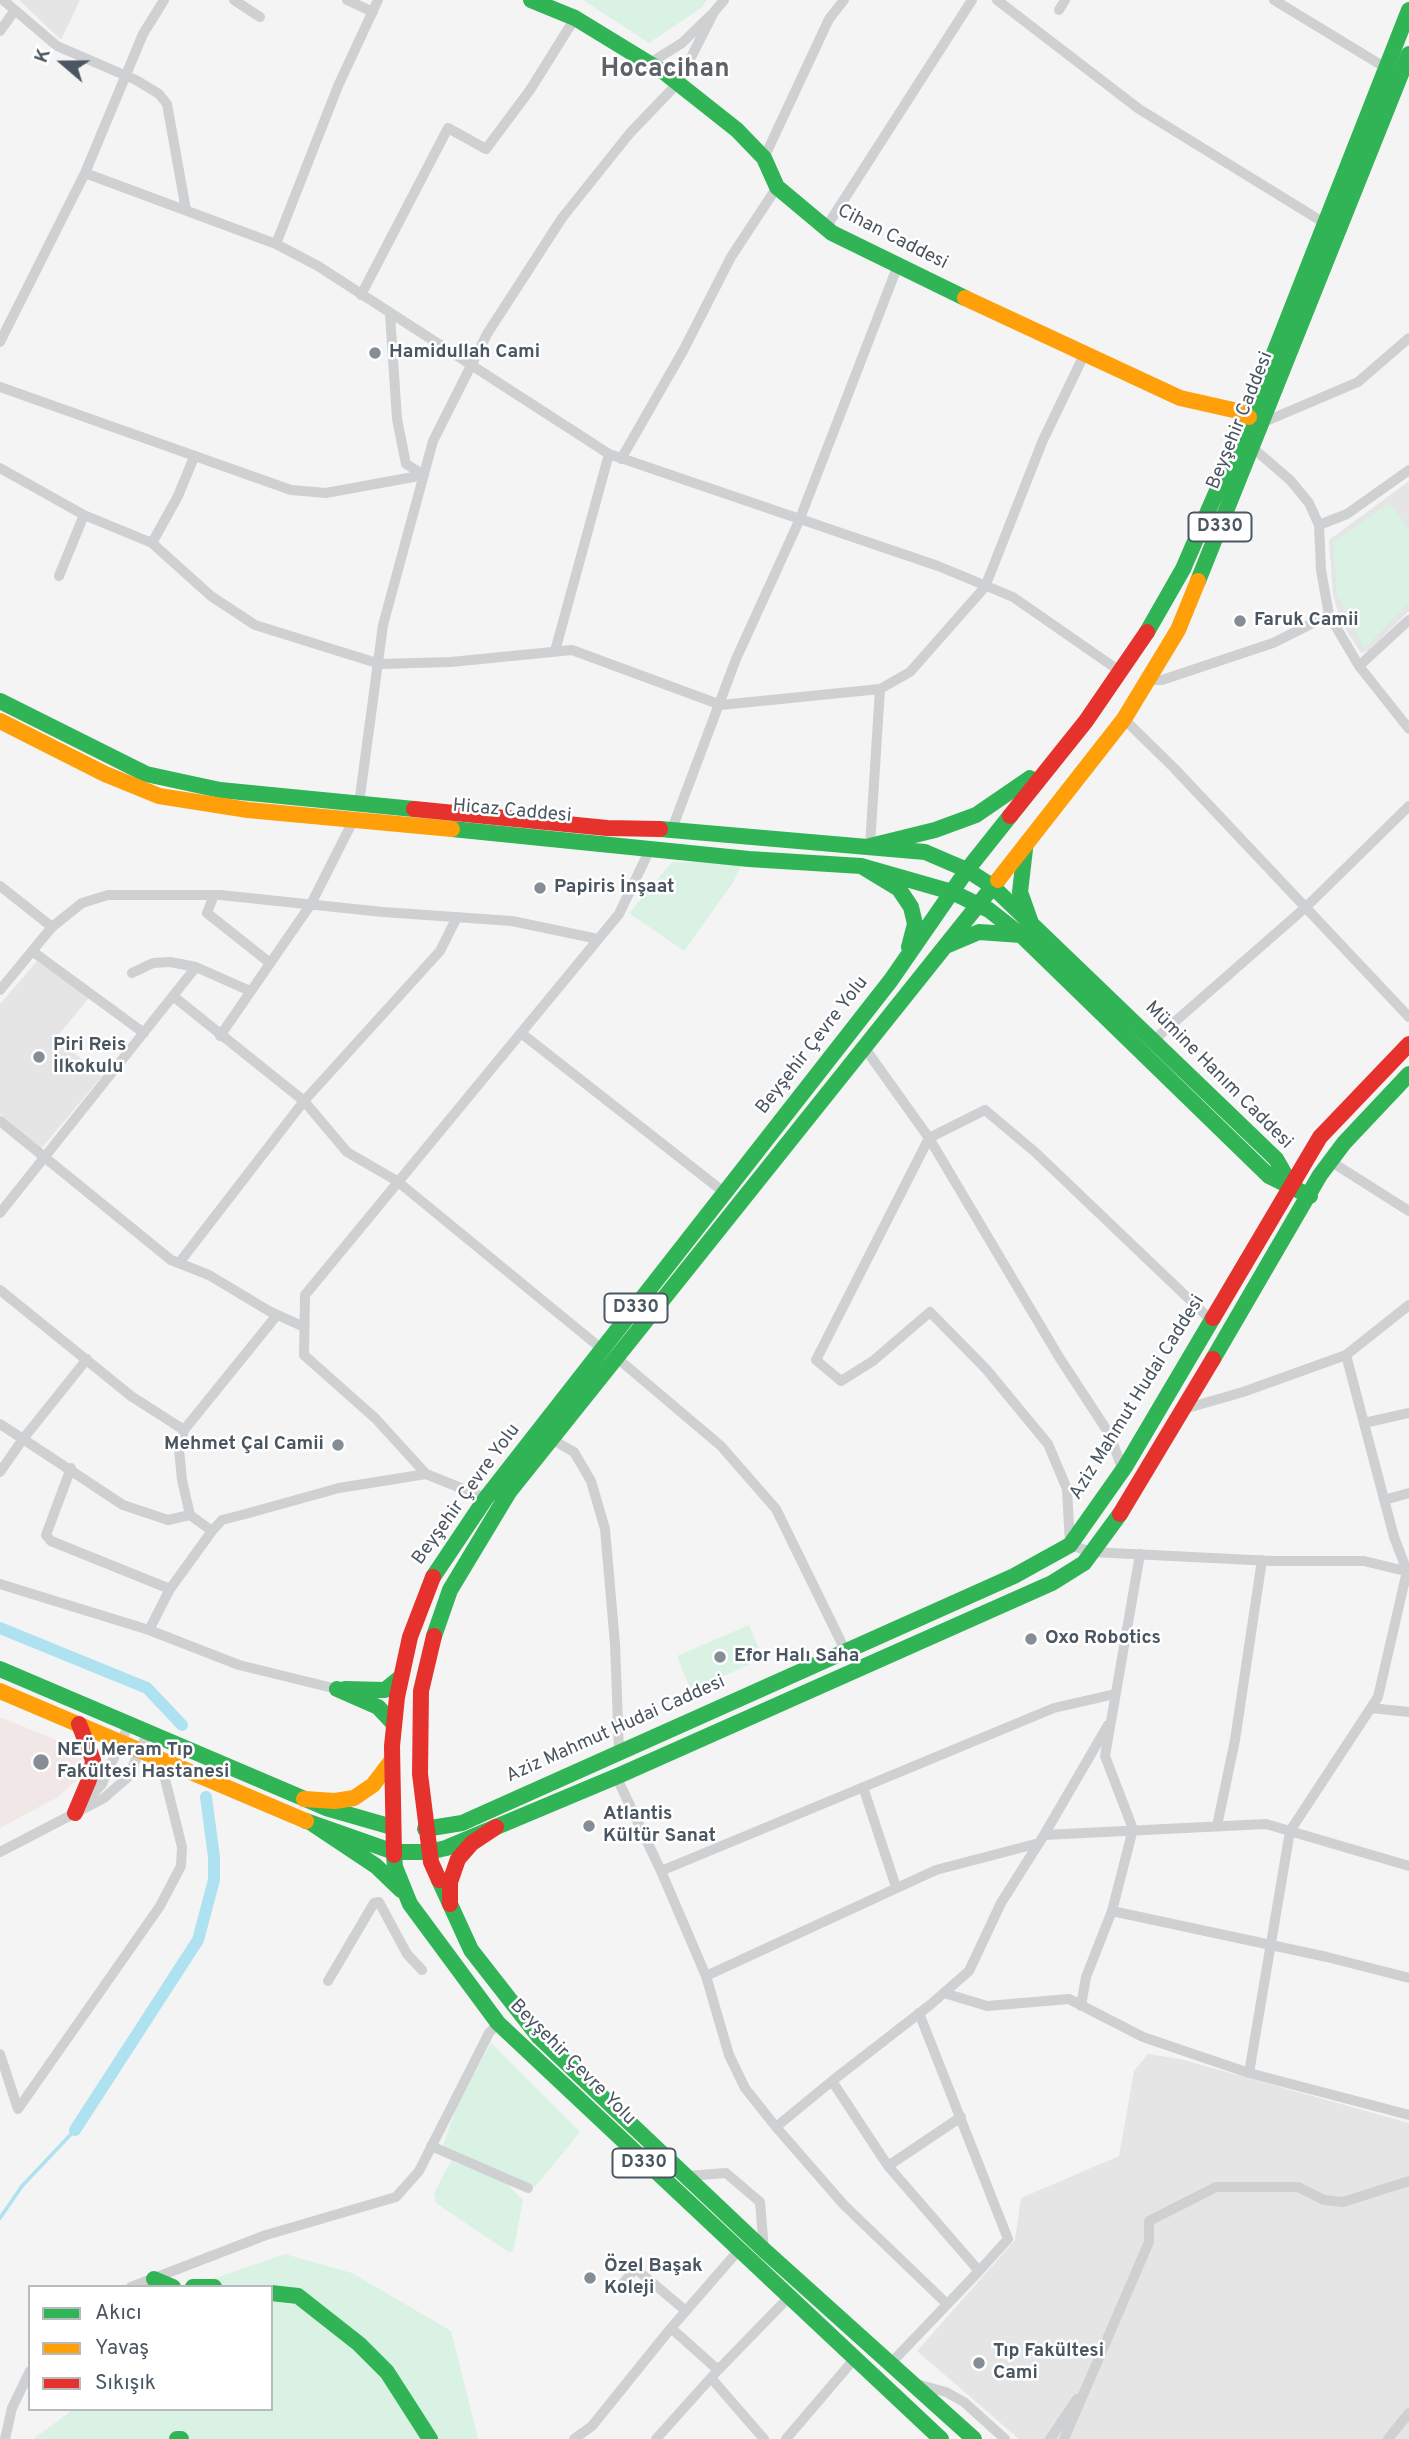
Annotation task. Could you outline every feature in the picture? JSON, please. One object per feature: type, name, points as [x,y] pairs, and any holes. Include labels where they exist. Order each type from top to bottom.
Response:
[{"type":"main road","name":"Cihan Caddesi","points":[[531,0],[575,18],[678,83],[737,130],[764,158],[777,187],[825,229],[1180,398],[1238,411],[1256,420]]},
{"type":"main road","name":"Beyşehir Caddesi","points":[[942,948],[1124,719],[1178,630],[1253,448],[1256,420],[1326,223],[1409,10]]},
{"type":"main road","name":"Beyşehir Caddesi","points":[[967,870],[1121,672],[1156,619],[1256,420],[1409,54]]},
{"type":"main road","name":"Hicaz Caddesi","points":[[0,701],[103,755],[146,774],[220,790],[356,811],[749,859],[861,866],[952,892],[1026,929]]},
{"type":"main road","name":"Hicaz Caddesi","points":[[2,726],[159,796],[248,810],[356,811],[607,828],[671,829],[922,851],[967,870],[992,886]]},
{"type":"main road","points":[[870,846],[935,830],[976,815],[1053,760]]},
{"type":"main road","points":[[942,948],[979,932],[1026,929],[1020,892],[1025,846]]},
{"type":"main road","points":[[910,878],[929,871],[931,862],[922,851]]},
{"type":"main road","points":[[861,866],[899,889],[911,907],[915,924],[906,958]]},
{"type":"main road","name":"Beyşehir Çevre Yolu","points":[[967,870],[906,958],[725,1193],[610,1354],[553,1440],[509,1492],[450,1590],[432,1640],[421,1691],[420,1774],[429,1852],[451,1911],[471,1950],[539,2037],[764,2249],[974,2439]]},
{"type":"main road","name":"Mümine Hanım Caddesi","points":[[992,886],[1026,929],[1269,1176],[1292,1187]]},
{"type":"main road","name":"Mümine Hanım Caddesi","points":[[1026,929],[1154,1040],[1276,1159],[1292,1187]]},
{"type":"main road","name":"Beyşehir Çevre Yolu","points":[[941,2439],[924,2432],[856,2357],[738,2251],[498,2023],[424,1925],[404,1893],[394,1852],[392,1760],[394,1724],[410,1637],[430,1582],[486,1498],[610,1354],[864,1048],[942,948]]},
{"type":"main road","name":"Aziz Mahmut Hudai Caddesi","points":[[0,1669],[304,1799],[361,1820],[392,1827],[425,1829],[462,1823],[619,1750],[1014,1577],[1070,1545],[1123,1471],[1320,1137],[1409,1044]]},
{"type":"main road","points":[[0,1690],[313,1824],[394,1852],[429,1852],[616,1776],[1052,1583],[1084,1563],[1129,1500],[1330,1161],[1409,1074]]},
{"type":"main road","points":[[1292,1187],[1310,1196]]},
{"type":"main road","points":[[337,1689],[384,1690],[401,1677]]},
{"type":"main road","points":[[337,1689],[378,1707],[394,1724]]},
{"type":"main road","points":[[75,1812],[91,1775],[93,1759],[79,1724]]},
{"type":"main road","points":[[304,1799],[335,1801],[354,1798],[373,1785],[392,1760]]},
{"type":"main road","points":[[392,1783],[400,1794],[409,1798],[417,1790],[420,1774]]},
{"type":"main road","points":[[313,1824],[376,1866],[404,1893]]},
{"type":"main road","points":[[451,1911],[450,1882],[458,1858],[472,1843],[496,1827]]},
{"type":"main road","points":[[424,1925],[423,1914],[432,1903],[451,1911]]},
{"type":"main road","points":[[154,2279],[168,2285]]},
{"type":"main road","points":[[273,2293],[298,2297],[359,2344],[387,2372],[429,2439]]},
{"type":"street","points":[[3,0],[57,46],[159,94],[167,104],[186,210]]},
{"type":"street","points":[[0,342],[85,173],[123,76],[164,0]]},
{"type":"street","points":[[234,0],[260,17]]},
{"type":"street","points":[[347,0],[373,12]]},
{"type":"street","points":[[276,244],[338,86],[378,0]]},
{"type":"street","points":[[650,63],[682,43],[723,0]]},
{"type":"street","points":[[764,158],[823,32],[844,0]]},
{"type":"street","points":[[825,229],[972,0]]},
{"type":"street","points":[[997,0],[1139,109],[1326,223]]},
{"type":"street","points":[[1274,0],[1386,68]]},
{"type":"street","points":[[0,31],[15,10]]},
{"type":"street","points":[[220,1036],[311,904],[356,811],[380,664],[383,625],[433,441],[486,334],[562,218],[630,133],[678,83],[714,12]]},
{"type":"street","points":[[361,295],[448,128],[486,149],[530,90],[575,18]]},
{"type":"street","points":[[85,173],[276,244],[361,295],[609,454],[799,521],[938,566],[1013,597],[1121,672]]},
{"type":"street","points":[[621,459],[683,351],[731,257],[777,187]]},
{"type":"street","points":[[671,829],[736,659],[799,521],[898,265]]},
{"type":"street","points":[[390,314],[397,419],[406,464],[424,475]]},
{"type":"street","points":[[1256,420],[1358,382],[1409,338]]},
{"type":"street","points":[[0,468],[84,515],[152,543],[211,596],[255,625],[380,664],[451,662],[572,650],[720,705],[880,689],[910,672],[985,587],[1043,440],[1085,353]]},
{"type":"street","points":[[0,387],[291,490],[326,493],[424,475]]},
{"type":"street","points":[[1253,448],[1290,480],[1309,503],[1319,525],[1321,570],[1329,615],[1359,666],[1409,729]]},
{"type":"street","points":[[555,652],[609,454]]},
{"type":"street","points":[[152,543],[178,496],[194,457]]},
{"type":"street","points":[[1319,525],[1347,514],[1409,470]]},
{"type":"street","points":[[59,576],[84,515]]},
{"type":"street","points":[[1150,680],[1162,680],[1273,643],[1329,615]]},
{"type":"street","points":[[1359,666],[1409,620]]},
{"type":"street","points":[[870,846],[880,689]]},
{"type":"street","points":[[1124,719],[1409,1017]]},
{"type":"street","points":[[1154,1040],[1306,907],[1409,806]]},
{"type":"street","points":[[486,1498],[426,1474],[376,1419],[304,1355],[305,1295],[619,914],[651,847]]},
{"type":"street","points":[[0,886],[52,927]]},
{"type":"street","points":[[0,990],[52,927],[82,904],[108,895],[214,895],[512,921],[598,939]]},
{"type":"street","points":[[214,895],[207,914],[270,963]]},
{"type":"street","points":[[179,1263],[304,1101],[440,951],[457,918]]},
{"type":"street","points":[[32,951],[144,1034]]},
{"type":"street","points":[[132,973],[153,963],[170,962],[196,967],[250,991]]},
{"type":"street","points":[[0,1213],[196,967]]},
{"type":"street","points":[[173,996],[304,1101],[347,1152],[397,1181],[721,1446],[776,1508],[846,1652]]},
{"type":"street","points":[[521,1033],[725,1193]]},
{"type":"street","points":[[864,1048],[929,1138],[1059,1357],[1110,1435],[1123,1471]]},
{"type":"street","points":[[1212,1321],[1055,1170],[985,1110],[929,1138],[816,1360],[841,1381],[873,1361],[930,1312],[986,1369],[1048,1444],[1067,1489],[1070,1545],[1092,1552],[1262,1560],[1364,1561],[1408,1572]]},
{"type":"street","points":[[0,1121],[179,1263],[209,1275],[304,1327]]},
{"type":"street","points":[[1330,1161],[1409,1211]]},
{"type":"street","points":[[0,1290],[131,1396],[184,1430]]},
{"type":"street","points":[[1184,1409],[1243,1392],[1346,1355],[1409,1305]]},
{"type":"street","points":[[212,1531],[190,1516],[179,1449],[184,1430],[278,1315]]},
{"type":"street","points":[[1249,2073],[1290,1831],[1378,1697],[1408,1572],[1384,1500],[1346,1355]]},
{"type":"street","points":[[0,1472],[87,1359]]},
{"type":"street","points":[[1364,1423],[1409,1413]]},
{"type":"street","points":[[0,1424],[123,1504],[168,1520],[190,1516]]},
{"type":"street","points":[[553,1440],[574,1452],[580,1462],[591,1481],[606,1529],[615,1644],[619,1750]]},
{"type":"street","points":[[71,1468],[46,1535],[51,1541],[170,1589]]},
{"type":"street","points":[[149,1630],[170,1589],[222,1520],[339,1488],[426,1474]]},
{"type":"street","points":[[1384,1500],[1409,1493]]},
{"type":"street","points":[[1081,2006],[1086,1977],[1112,1911],[1133,1829],[1105,1756],[1140,1554]]},
{"type":"street","points":[[1217,1826],[1235,1740],[1262,1560]]},
{"type":"street","points":[[0,1584],[149,1630],[230,1662],[337,1689]]},
{"type":"street","points":[[661,1871],[1054,1708],[1115,1694]]},
{"type":"street","points":[[1371,1708],[1409,1712]]},
{"type":"street","points":[[776,2127],[969,1971],[1001,1903],[1110,1722]]},
{"type":"street","points":[[75,1812],[102,1784],[129,1724]]},
{"type":"street","points":[[0,1852],[104,1798],[128,1777],[148,1732]]},
{"type":"street","points":[[0,2054],[18,2109],[160,1906],[181,1866],[182,1847],[160,1759]]},
{"type":"street","points":[[616,1776],[706,1976],[729,2054],[745,2088],[844,2205],[947,2304]]},
{"type":"street","points":[[863,1787],[896,1887]]},
{"type":"street","points":[[706,1976],[936,1870],[1041,1839],[1133,1829],[1266,1824],[1409,1866]]},
{"type":"street","points":[[328,1981],[374,1903],[379,1902],[407,1954],[422,1970]]},
{"type":"street","points":[[1112,1911],[1409,1978]]},
{"type":"street","points":[[944,1993],[987,2006],[1069,1999],[1143,2037],[1249,2073],[1409,2115]]},
{"type":"street","points":[[891,2363],[1008,2239],[919,2014]]},
{"type":"street","points":[[137,2285],[266,2235],[396,2197],[419,2171],[489,2033],[498,2023]]},
{"type":"street","points":[[832,2081],[888,2165],[979,2271]]},
{"type":"street","points":[[888,2165],[961,2117]]},
{"type":"street","points":[[431,2146],[528,2188]]},
{"type":"street","points":[[687,2176],[726,2173],[760,2202],[764,2249]]},
{"type":"street","points":[[1064,2439],[1149,2242],[1149,2221],[1216,2187],[1298,2187],[1324,2200],[1343,2202],[1409,2181]]},
{"type":"street","points":[[574,2439],[592,2426],[671,2328],[738,2251]]},
{"type":"street","points":[[623,2284],[635,2268],[686,2311]]},
{"type":"street","points":[[656,2439],[790,2296]]},
{"type":"street","points":[[671,2328],[715,2374],[764,2439]]},
{"type":"street","points":[[786,2439],[856,2357]]},
{"type":"street","points":[[5,2439],[12,2408],[28,2375]]},
{"type":"street","points":[[1050,2439],[1088,2382]]},
{"type":"street","points":[[914,2383],[946,2392],[964,2402],[1005,2439]]},
{"type":"street","points":[[1388,2439],[1409,2413]]},
{"type":"shaded area","points":[[19,0],[80,0],[61,40]]},
{"type":"shaded area","points":[[1409,481],[1409,611],[1368,651],[1361,653],[1341,622],[1333,595],[1329,540]]},
{"type":"shaded area","name":"Piri Reis İlkokulu","points":[[37,961],[89,998],[56,1038],[102,1076],[41,1149],[0,1114],[0,1004]]},
{"type":"shaded area","name":"NEÜ Meram Tıp Fakültesi Hastanesi","points":[[0,1717],[81,1750],[84,1774],[58,1797],[0,1828]]},
{"type":"shaded area","points":[[1148,2054],[1180,2059],[1409,2123],[1409,2439],[1019,2439],[917,2351],[1015,2240],[1021,2198],[1119,2156],[1134,2071]]},
{"type":"green space","points":[[583,0],[707,0],[701,8],[649,43]]},
{"type":"green space","points":[[1390,503],[1409,530],[1409,603],[1364,649],[1337,594],[1333,542]]},
{"type":"green space","points":[[672,862],[742,863],[734,881],[684,951],[629,913]]},
{"type":"green space","name":"Efor Halı Saha","points":[[749,1625],[763,1658],[691,1691],[677,1656]]},
{"type":"green space","points":[[491,2043],[580,2132],[535,2187],[443,2146],[458,2102]]},
{"type":"green space","points":[[451,2161],[505,2182],[523,2200],[514,2248],[510,2253],[436,2203],[434,2193]]},
{"type":"green space","points":[[285,2254],[352,2273],[451,2331],[478,2439],[33,2439],[71,2411],[273,2411],[273,2285],[195,2285]]},
{"type":"waterway","points":[[0,1628],[147,1688],[182,1725]]},
{"type":"waterway","points":[[75,2130],[198,1940],[214,1880],[214,1857],[206,1797]]},
{"type":"waterway","points":[[0,2218],[22,2186],[75,2130]]},
{"type":"traffic: fast","points":[[531,0],[575,18],[665,73],[737,130],[764,158],[777,187],[832,233],[965,298]]},
{"type":"traffic: fast","points":[[1147,632],[1183,569],[1249,417],[1409,10]]},
{"type":"traffic: fast","points":[[1198,581],[1409,54]]},
{"type":"traffic: fast","points":[[0,701],[146,774],[220,790],[414,809]]},
{"type":"traffic: fast","points":[[870,846],[935,830],[976,815],[1030,778]]},
{"type":"traffic: fast","points":[[433,1577],[486,1498],[891,980],[967,870],[1010,816]]},
{"type":"traffic: fast","points":[[452,829],[749,859],[861,866],[952,892],[989,910],[1021,935],[1269,1176],[1310,1196]]},
{"type":"traffic: fast","points":[[660,829],[925,852],[967,870],[992,886],[1276,1159],[1292,1187]]},
{"type":"traffic: fast","points":[[1025,849],[1020,892],[1031,923]]},
{"type":"traffic: fast","points":[[861,866],[899,889],[911,907],[915,924],[909,947]]},
{"type":"traffic: fast","points":[[434,1636],[450,1590],[509,1492],[998,880]]},
{"type":"traffic: fast","points":[[946,946],[979,932],[1021,935]]},
{"type":"traffic: fast","points":[[1213,1359],[1320,1175],[1344,1143],[1409,1074]]},
{"type":"traffic: fast","points":[[425,1829],[462,1823],[1014,1576],[1070,1545],[1125,1467],[1213,1318]]},
{"type":"traffic: fast","points":[[429,1852],[446,1848],[620,1775],[1052,1583],[1084,1563],[1120,1514]]},
{"type":"traffic: fast","points":[[0,1669],[326,1808],[392,1827]]},
{"type":"traffic: fast","points":[[345,1689],[385,1690],[401,1677]]},
{"type":"traffic: fast","points":[[337,1689],[378,1707],[394,1724]]},
{"type":"traffic: fast","points":[[306,1821],[394,1852]]},
{"type":"traffic: fast","points":[[313,1824],[376,1866],[401,1890]]},
{"type":"traffic: fast","points":[[394,1852],[429,1852]]},
{"type":"traffic: fast","points":[[394,1855],[395,1867],[410,1904],[498,2023],[941,2439]]},
{"type":"traffic: fast","points":[[439,1880],[471,1950],[539,2037],[764,2250],[974,2439]]},
{"type":"traffic: fast","points":[[154,2279],[168,2285]]},
{"type":"traffic: fast","points":[[273,2293],[298,2296],[359,2344],[387,2372],[430,2439]]},
{"type":"traffic: slow","points":[[965,298],[1180,398],[1238,411],[1249,417]]},
{"type":"traffic: slow","points":[[998,880],[1124,719],[1178,630],[1198,581]]},
{"type":"traffic: slow","points":[[0,721],[105,774],[159,796],[248,810],[452,829]]},
{"type":"traffic: slow","points":[[0,1691],[306,1821]]},
{"type":"traffic: slow","points":[[304,1799],[335,1801],[354,1798],[373,1785],[392,1760]]},
{"type":"traffic: jam","points":[[1010,816],[1086,721],[1147,632]]},
{"type":"traffic: jam","points":[[414,809],[607,828],[660,829]]},
{"type":"traffic: jam","points":[[1213,1318],[1320,1137],[1409,1044]]},
{"type":"traffic: jam","points":[[1120,1514],[1213,1359]]},
{"type":"traffic: jam","points":[[394,1855],[392,1746],[397,1697],[410,1637],[433,1577]]},
{"type":"traffic: jam","points":[[434,1636],[421,1691],[420,1774],[431,1862],[439,1880]]},
{"type":"traffic: jam","points":[[75,1813],[91,1775],[93,1760],[79,1724]]},
{"type":"traffic: jam","points":[[450,1904],[450,1882],[458,1859],[472,1843],[496,1827]]},
{"type":"place","name":"Hamidullah Cami","points":[[375,353]]},
{"type":"place","name":"Faruk Camii","points":[[1240,621]]},
{"type":"place","name":"Papiris İnşaat","points":[[540,888]]},
{"type":"place","name":"Piri Reis İlkokulu","points":[[39,1057]]},
{"type":"place","name":"Mehmet Çal Camii","points":[[338,1445]]},
{"type":"place","name":"Oxo Robotics","points":[[1031,1639]]},
{"type":"place","name":"Efor Halı Saha","points":[[720,1657]]},
{"type":"place","name":"NEÜ Meram Tıp Fakültesi Hastanesi","points":[[41,1762]]},
{"type":"place","name":"Atlantis Kültür Sanat","points":[[589,1826]]},
{"type":"place","name":"Özel Başak Koleji","points":[[590,2278]]},
{"type":"place","name":"Tıp Fakültesi Cami","points":[[979,2363]]},
{"type":"district","name":"Hocacihan","points":[[665,71]]}]
